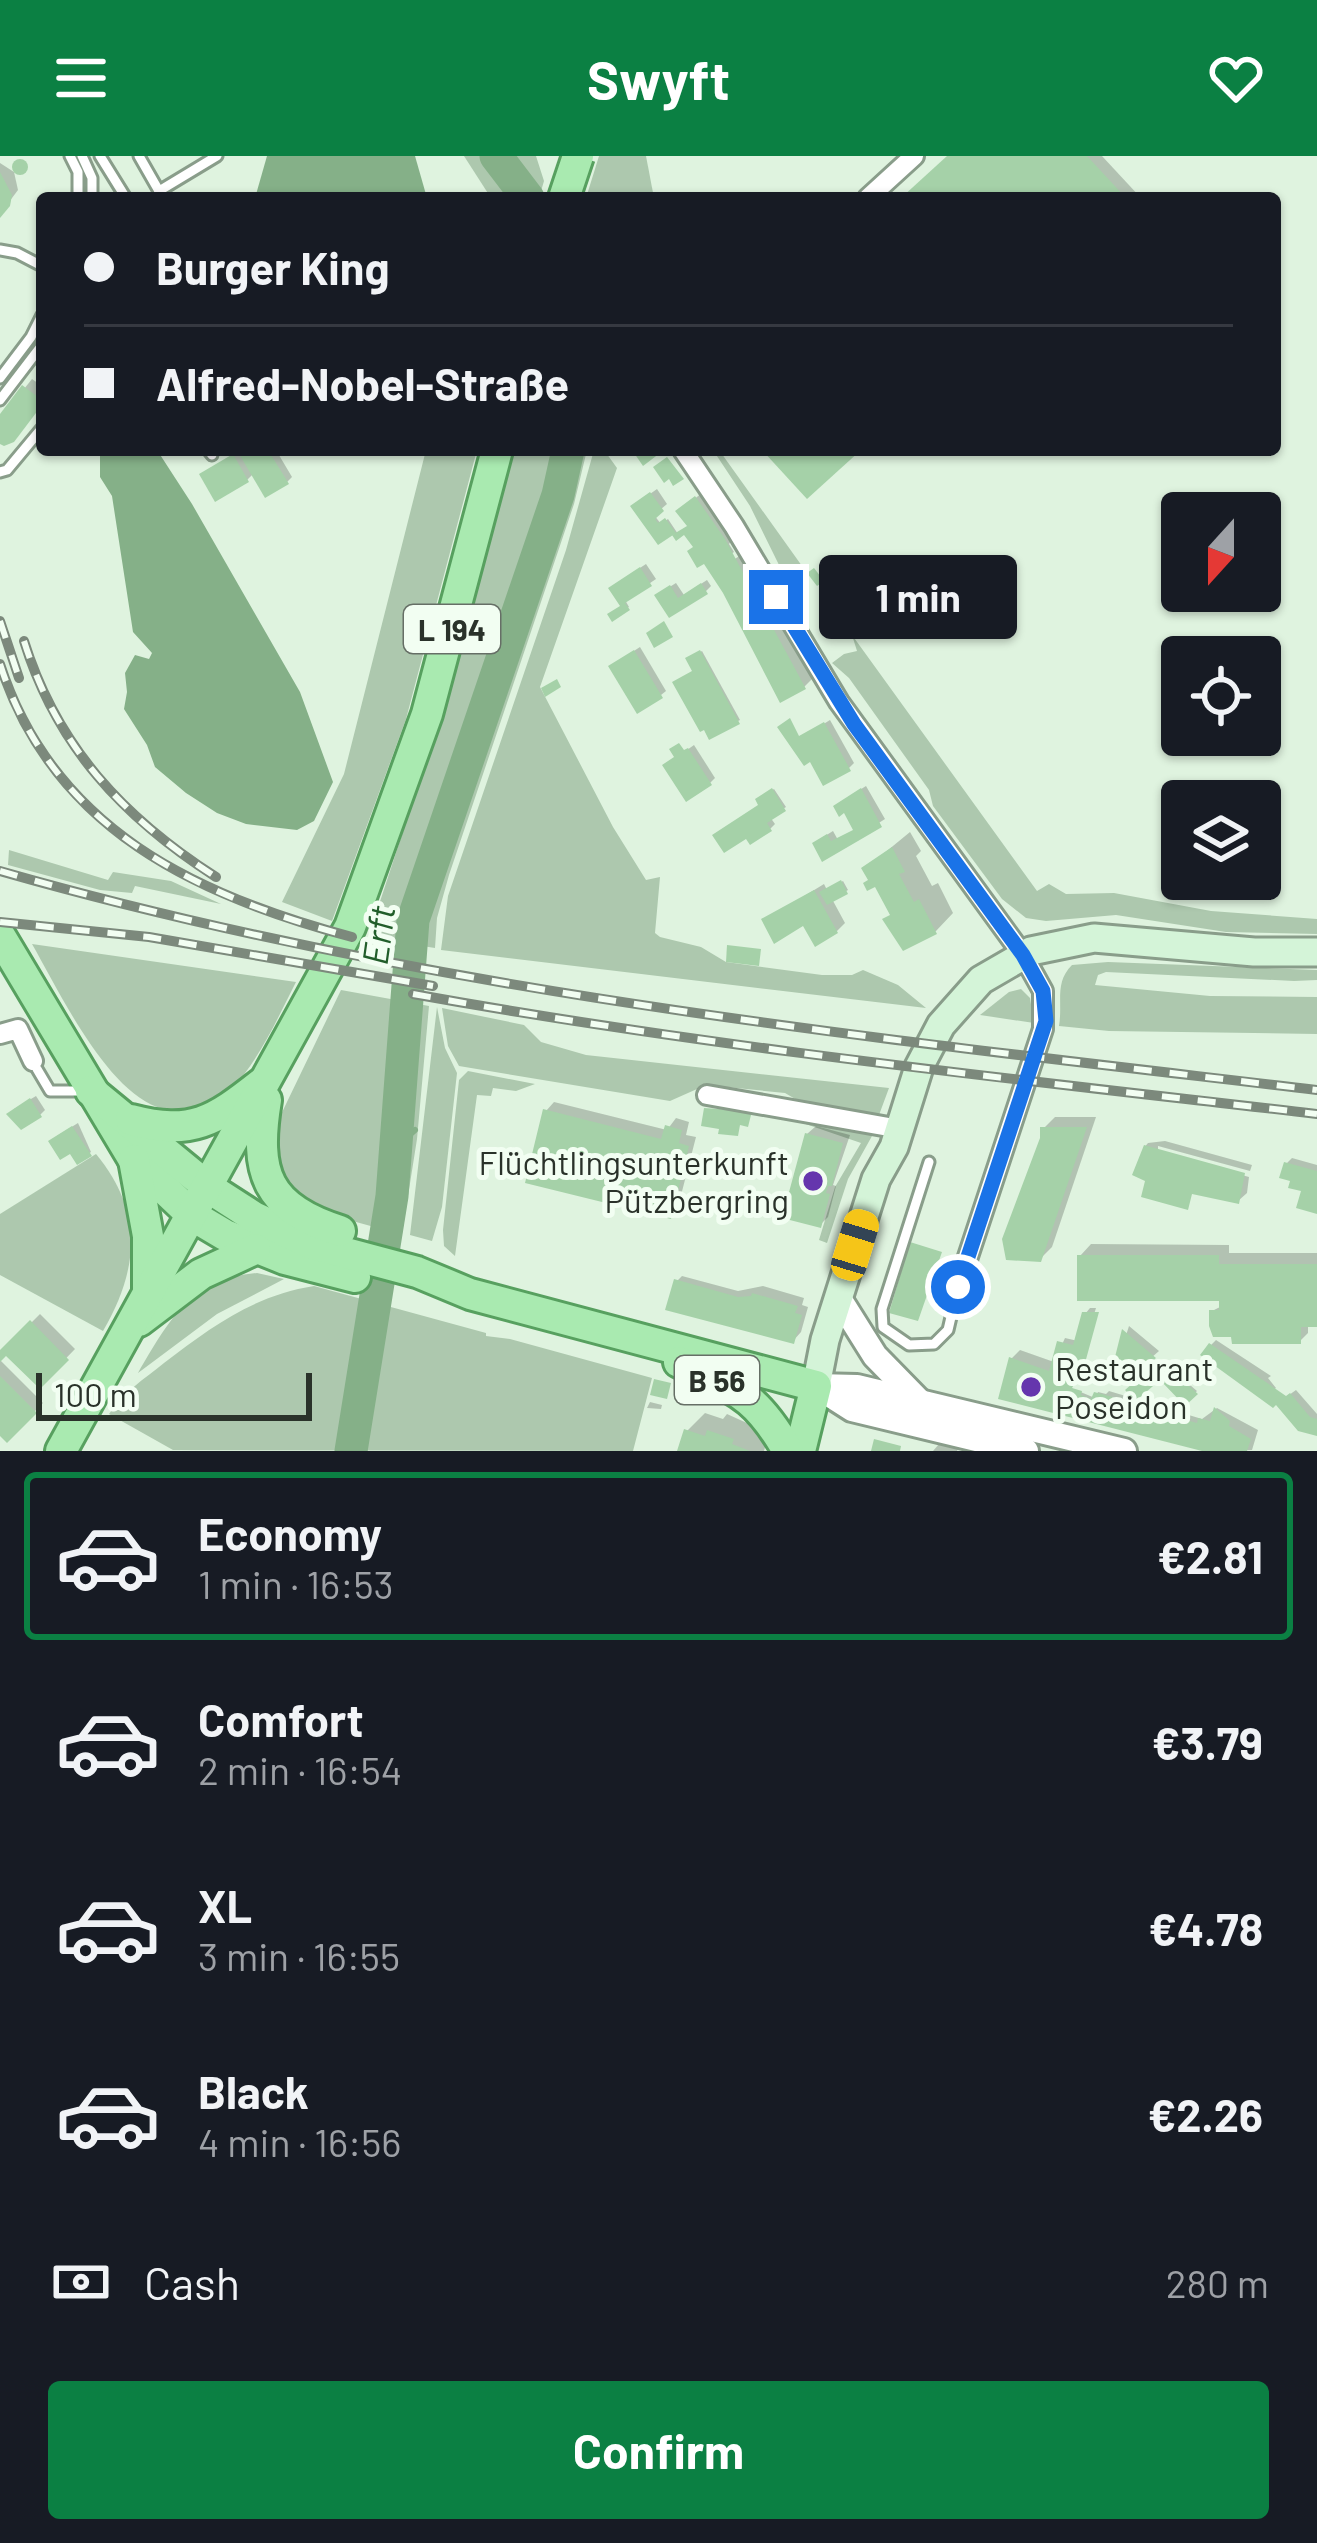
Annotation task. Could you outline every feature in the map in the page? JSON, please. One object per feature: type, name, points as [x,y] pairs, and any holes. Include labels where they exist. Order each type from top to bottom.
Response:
[{"type":"main road","points":[[566,192],[578,156]]},
{"type":"main road","name":"L 194","points":[[61,1451],[334,960],[376,861],[444,657],[494,456]]},
{"type":"main road","name":"B 56","points":[[0,936],[134,1160],[193,1216],[255,1249],[326,1248]]},
{"type":"main road","points":[[800,1451],[838,1297],[919,1067],[941,1025],[981,980],[1023,955],[1062,942],[1110,938],[1254,952],[1317,952]]},
{"type":"main road","name":"L 194","points":[[127,1119],[164,1129],[193,1126],[224,1112],[270,1076]]},
{"type":"main road","name":"B 56","points":[[270,1076],[261,1132],[265,1174],[289,1209],[326,1248]]},
{"type":"main road","name":"B 56","points":[[91,1090],[209,1188],[254,1217],[326,1248],[470,1294],[816,1386]]},
{"type":"main road","name":"B 56","points":[[134,1160],[148,1236],[148,1297]]},
{"type":"main road","name":"L 194","points":[[131,1326],[210,1268],[255,1249]]},
{"type":"main road","name":"B 56","points":[[626,1334],[743,1394],[763,1410],[788,1451]]},
{"type":"street","points":[[563,156],[575,192]]},
{"type":"street","points":[[875,192],[914,156]]},
{"type":"street","points":[[687,456],[741,537],[838,702],[1023,955],[1043,991],[1046,1021],[958,1287]]},
{"type":"street","points":[[0,1034],[18,1029],[35,1065]]},
{"type":"street","points":[[706,1095],[900,1129]]},
{"type":"street","points":[[838,1297],[875,1356],[921,1402]]},
{"type":"street","points":[[816,1386],[857,1388],[1124,1451]]},
{"type":"street","points":[[816,1386],[852,1409],[1026,1451]]},
{"type":"lane","points":[[70,156],[78,192]]},
{"type":"lane","points":[[82,156],[92,178],[92,192]]},
{"type":"lane","points":[[100,156],[122,192]]},
{"type":"lane","points":[[140,156],[159,192]]},
{"type":"lane","points":[[165,192],[217,156]]},
{"type":"lane","points":[[0,250],[36,263]]},
{"type":"lane","points":[[0,378],[36,327]]},
{"type":"lane","points":[[0,400],[36,353]]},
{"type":"lane","points":[[2,470],[36,434]]},
{"type":"lane","points":[[35,1065],[50,1091],[91,1090]]},
{"type":"lane","points":[[929,1162],[882,1310],[883,1327],[909,1345],[934,1344],[948,1330],[958,1287]]},
{"type":"shaded area","points":[[267,156],[415,156],[425,192],[257,192]]},
{"type":"shaded area","points":[[464,156],[487,156],[515,192],[487,192]]},
{"type":"shaded area","points":[[505,156],[536,156],[544,181],[541,192],[532,192]]},
{"type":"shaded area","points":[[599,156],[646,156],[653,192],[588,192]]},
{"type":"shaded area","points":[[100,456],[161,456],[192,504],[300,692],[333,782],[314,821],[297,830],[246,824],[217,813],[155,767],[124,709],[125,673],[135,655],[149,659],[152,653],[133,632],[112,496],[100,477]]},
{"type":"shaded area","points":[[424,456],[475,456],[406,719],[332,921],[282,902],[344,774]]},
{"type":"shaded area","points":[[510,456],[562,456],[402,942],[370,932],[458,664]]},
{"type":"shaded area","points":[[575,456],[586,456],[574,504],[449,875],[437,918],[435,948],[416,945]]},
{"type":"shaded area","points":[[592,456],[608,456],[617,468],[540,687],[646,880],[660,877],[655,933],[701,947],[726,962],[822,975],[852,975],[863,970],[898,985],[926,1008],[441,950],[448,896],[566,550]]},
{"type":"shaded area","points":[[717,456],[723,456],[807,578],[796,579],[780,567],[750,506]]},
{"type":"shaded area","points":[[852,635],[1037,891],[1049,884],[1066,894],[1114,893],[1211,911],[1317,919],[1317,934],[1226,932],[1116,915],[1046,921],[1026,918],[1002,899],[933,806],[929,790],[849,678],[832,663],[857,651]]},
{"type":"shaded area","points":[[9,850],[108,880],[113,872],[171,881],[221,904],[135,886],[132,893],[100,890],[8,865]]},
{"type":"shaded area","points":[[32,944],[296,982],[244,1075],[197,1117],[194,1108],[157,1107],[119,1080],[69,1011]]},
{"type":"shaded area","points":[[1108,962],[1317,970],[1317,980],[1294,981],[1106,972],[1098,975],[1095,985],[1210,996],[1317,997],[1317,1034],[1059,1026],[1066,972],[1072,965]]},
{"type":"shaded area","points":[[1021,989],[1030,998],[1034,1023],[980,1015],[1009,992]]},
{"type":"shaded area","points":[[341,990],[429,1006],[417,1139],[402,1234],[312,1205],[280,1176],[272,1156],[273,1131]]},
{"type":"shaded area","points":[[437,1007],[445,1048],[457,1073],[442,1207],[432,1241],[410,1235]]},
{"type":"shaded area","points":[[442,1008],[524,1025],[541,1042],[586,1055],[889,1088],[879,1115],[797,1100],[785,1093],[706,1085],[670,1101],[459,1066],[448,1046]]},
{"type":"shaded area","points":[[468,1071],[535,1084],[516,1091],[493,1088],[491,1096],[477,1095],[455,1256],[444,1246],[443,1230],[459,1080]]},
{"type":"shaded area","points":[[792,1116],[872,1136],[848,1179],[827,1243],[819,1240],[835,1187],[861,1143]]},
{"type":"shaded area","points":[[96,1154],[122,1197],[131,1241],[124,1285],[103,1331],[0,1275],[0,1214]]},
{"type":"shaded area","points":[[257,1273],[284,1279],[217,1314],[138,1373],[184,1305],[215,1284]]},
{"type":"shaded area","points":[[314,1286],[652,1378],[633,1451],[173,1450],[109,1414],[135,1386],[217,1325],[272,1297]]},
{"type":"building","points":[[947,156],[1087,156],[1120,192],[908,192]]},
{"type":"building","points":[[20,159],[28,167],[20,175],[12,167]]},
{"type":"building","points":[[0,172],[12,195],[0,218]]},
{"type":"building","points":[[22,385],[36,396],[36,413],[14,442],[4,446],[0,444],[0,414]]},
{"type":"building","points":[[234,456],[249,482],[215,502],[199,474]]},
{"type":"building","points":[[240,456],[272,456],[289,484],[265,498]]},
{"type":"building","points":[[636,456],[656,456],[643,466]]},
{"type":"building","points":[[768,456],[854,456],[807,499]]},
{"type":"building","points":[[667,457],[684,479],[673,486],[669,479],[664,483],[653,467]]},
{"type":"building","points":[[650,492],[664,511],[655,519],[658,523],[665,518],[676,533],[658,545],[630,506]]},
{"type":"building","points":[[695,496],[725,539],[806,689],[780,703],[723,593],[704,564],[697,568],[687,551],[693,547],[684,535],[676,541],[672,535],[687,526],[675,511]]},
{"type":"building","points":[[640,567],[652,586],[625,603],[630,610],[612,622],[607,614],[620,606],[608,588]]},
{"type":"building","points":[[814,568],[824,581],[817,586],[807,573]]},
{"type":"building","points":[[701,583],[708,594],[669,618],[654,595],[670,585],[678,598]]},
{"type":"building","points":[[664,621],[673,637],[654,648],[646,633]]},
{"type":"building","points":[[634,650],[663,698],[637,714],[608,666]]},
{"type":"building","points":[[700,650],[740,724],[709,740],[672,682],[692,671],[685,658]]},
{"type":"building","points":[[557,679],[561,687],[545,697],[541,688]]},
{"type":"building","points":[[790,718],[799,736],[824,722],[851,771],[823,786],[810,762],[804,766],[777,727]]},
{"type":"building","points":[[679,743],[684,750],[688,748],[712,785],[686,802],[662,765],[674,757],[669,749]]},
{"type":"building","points":[[772,788],[786,811],[767,823],[772,831],[724,853],[712,835],[758,805],[755,799]]},
{"type":"building","points":[[861,788],[882,827],[822,862],[812,843],[827,834],[831,841],[853,830],[844,813],[839,817],[833,806]]},
{"type":"building","points":[[892,847],[905,872],[899,874],[937,934],[903,951],[882,919],[890,915],[875,887],[867,891],[863,883],[868,880],[861,868]]},
{"type":"building","points":[[841,880],[848,894],[827,905],[819,892]]},
{"type":"building","points":[[814,890],[838,933],[815,947],[803,926],[774,944],[761,919]]},
{"type":"building","points":[[727,945],[761,949],[759,966],[726,962]]},
{"type":"building","points":[[30,1098],[42,1117],[21,1130],[6,1114]]},
{"type":"building","points":[[704,1108],[752,1111],[748,1127],[740,1125],[738,1136],[701,1126]]},
{"type":"building","points":[[543,1109],[661,1139],[665,1125],[682,1130],[679,1143],[689,1146],[671,1219],[525,1183]]},
{"type":"building","points":[[72,1126],[92,1156],[77,1165],[70,1154],[60,1160],[48,1141]]},
{"type":"building","points":[[1040,1127],[1087,1127],[1041,1262],[1006,1260],[1002,1239]]},
{"type":"building","name":"Flüchtlingsunterkunft Pützbergring","points":[[805,1133],[843,1143],[826,1193],[830,1194],[821,1228],[782,1218]]},
{"type":"building","points":[[1144,1145],[1245,1173],[1239,1204],[1192,1194],[1188,1210],[1141,1197],[1145,1181],[1132,1175]]},
{"type":"building","points":[[1284,1162],[1317,1171],[1317,1214],[1296,1208],[1301,1191],[1288,1188],[1290,1181],[1279,1178]]},
{"type":"building","points":[[910,1242],[942,1252],[918,1321],[889,1313]]},
{"type":"building","points":[[1077,1255],[1219,1255],[1219,1264],[1317,1264],[1317,1327],[1301,1327],[1301,1344],[1232,1344],[1231,1337],[1213,1337],[1209,1326],[1209,1310],[1219,1310],[1219,1301],[1077,1301]]},
{"type":"building","points":[[674,1279],[738,1297],[752,1293],[798,1306],[795,1313],[802,1315],[794,1344],[665,1310]]},
{"type":"building","points":[[1082,1312],[1099,1312],[1085,1363],[1072,1388],[1091,1399],[1094,1392],[1128,1401],[1132,1397],[1125,1390],[1159,1360],[1198,1394],[1185,1406],[1160,1380],[1131,1405],[1197,1423],[1198,1418],[1210,1421],[1214,1407],[1230,1421],[1229,1426],[1251,1439],[1247,1451],[1202,1451],[998,1399],[1009,1357],[1049,1371],[1057,1341],[1073,1345]]},
{"type":"building","points":[[30,1320],[69,1360],[40,1389],[6,1356],[0,1362],[0,1350]]},
{"type":"building","points":[[1122,1329],[1156,1358],[1143,1369],[1136,1364],[1128,1373],[1111,1373]]},
{"type":"building","points":[[1209,1343],[1286,1396],[1290,1393],[1317,1419],[1317,1436],[1298,1431],[1276,1405],[1273,1408],[1200,1355]]},
{"type":"building","points":[[0,1376],[37,1413],[7,1443],[0,1436]]},
{"type":"building","points":[[654,1379],[671,1383],[667,1399],[650,1395]]},
{"type":"building","points":[[684,1429],[734,1439],[732,1444],[750,1451],[677,1451]]},
{"type":"building","points":[[874,1439],[901,1446],[900,1451],[871,1451]]},
{"type":"waterway","name":"Erft","points":[[496,156],[523,192]]},
{"type":"waterway","name":"Erft","points":[[351,1451],[392,1196],[413,920],[558,495],[567,456]]},
{"type":"waterway","points":[[397,1146],[415,1130]]},
{"type":"railway","points":[[0,621],[19,678]]},
{"type":"railway","points":[[24,641],[55,714],[98,777],[152,830],[216,877]]},
{"type":"railway","points":[[0,664],[24,721],[56,770],[94,812],[138,847],[239,900],[352,937]]},
{"type":"railway","points":[[0,871],[161,913],[489,980],[819,1030],[1317,1090]]},
{"type":"railway","points":[[0,922],[149,937],[433,986]]},
{"type":"railway","points":[[413,994],[751,1046],[1317,1114]]},
{"type":"place","name":"Flüchtlingsunterkunft Pützbergring","points":[[813,1181]]},
{"type":"place","name":"Restaurant Poseidon","points":[[1031,1387]]},
{"type":"route","points":[[776,597],[838,702],[1023,955],[1043,991],[1046,1021],[958,1287]]}]
